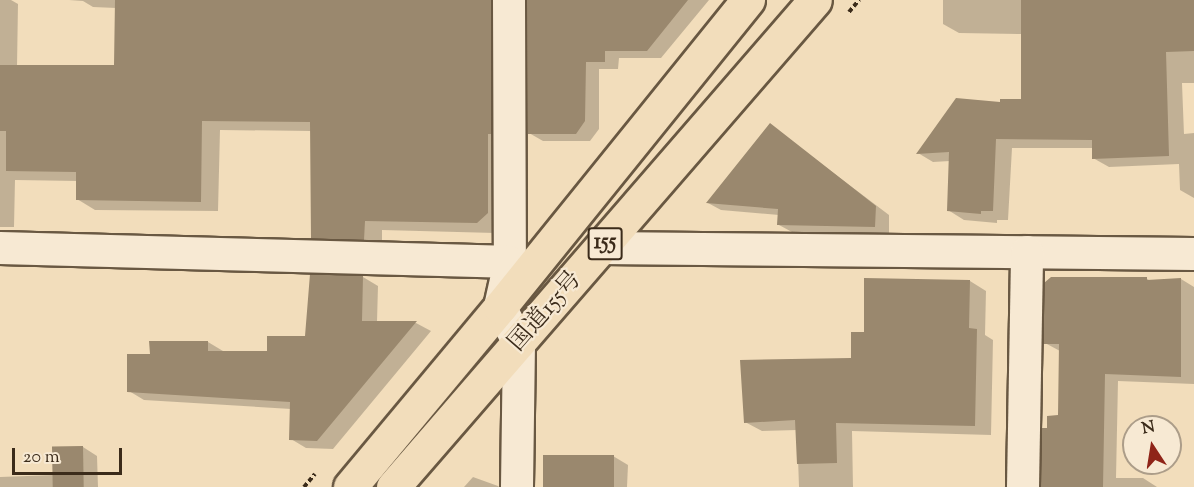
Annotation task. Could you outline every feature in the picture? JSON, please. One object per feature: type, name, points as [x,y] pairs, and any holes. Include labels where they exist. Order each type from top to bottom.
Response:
[{"type":"highway","name":"国道155号","points":[[350,487],[500,307],[748,0]]},
{"type":"highway","name":"国道155号","points":[[393,487],[815,0]]},
{"type":"street","points":[[509,0],[510,262],[500,307],[519,343],[517,487]]},
{"type":"street","points":[[0,248],[510,262]]},
{"type":"street","points":[[602,248],[1194,254]]},
{"type":"street","points":[[1023,487],[1027,252]]},
{"type":"building","points":[[115,0],[491,0],[492,134],[488,134],[488,213],[477,223],[365,221],[364,240],[311,239],[310,122],[202,121],[201,202],[76,200],[76,172],[6,171],[6,131],[0,131],[0,65],[114,65]]},
{"type":"building","points":[[527,0],[688,0],[647,51],[605,51],[605,62],[586,62],[585,121],[576,134],[528,134]]},
{"type":"building","points":[[1021,0],[1194,0],[1194,51],[1166,52],[1169,156],[1092,159],[1092,140],[996,139],[993,211],[981,211],[981,214],[947,211],[949,152],[916,154],[956,98],[1000,102],[1000,99],[1021,99]]},
{"type":"building","points":[[770,123],[876,206],[875,227],[777,225],[778,209],[706,203]]},
{"type":"building","points":[[310,274],[363,276],[362,321],[417,321],[317,441],[289,440],[290,402],[127,392],[127,354],[150,354],[149,341],[208,341],[208,351],[267,351],[267,336],[305,336]]},
{"type":"building","points":[[1051,277],[1147,277],[1147,280],[1181,278],[1181,377],[1105,374],[1103,487],[1041,487],[1042,428],[1047,428],[1047,416],[1058,415],[1059,344],[1043,344],[1044,283]]},
{"type":"building","points":[[864,278],[970,280],[969,328],[977,329],[975,426],[836,423],[837,463],[797,464],[795,420],[744,423],[740,360],[851,358],[851,332],[864,332]]},
{"type":"building","points":[[83,446],[84,487],[53,487],[52,447]]},
{"type":"building","points":[[543,455],[614,455],[614,487],[543,487]]}]
